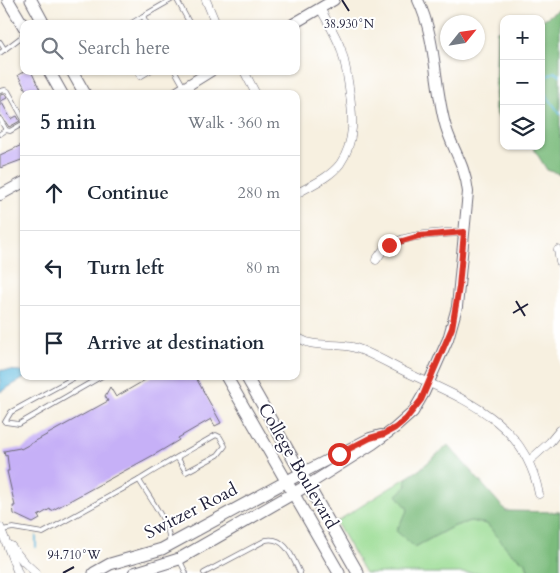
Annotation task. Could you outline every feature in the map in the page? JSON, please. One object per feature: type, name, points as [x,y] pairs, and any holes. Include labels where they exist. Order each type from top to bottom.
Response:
[{"type":"main road","points":[[8,0],[20,20]]},
{"type":"main road","points":[[31,0],[42,20]]},
{"type":"main road","points":[[51,75],[60,90]]},
{"type":"main road","points":[[74,75],[83,90]]},
{"type":"main road","name":"College Boulevard","points":[[228,380],[339,573]]},
{"type":"main road","name":"College Boulevard","points":[[248,380],[358,573]]},
{"type":"main road","name":"Switzer Road","points":[[94,573],[110,564],[168,547],[302,473]]},
{"type":"main road","name":"Switzer Road","points":[[134,573],[176,560],[308,485]]},
{"type":"main road","points":[[168,547],[176,560]]},
{"type":"street","points":[[206,0],[214,20]]},
{"type":"street","points":[[298,20],[317,4],[334,0]]},
{"type":"street","points":[[302,473],[373,444],[413,412],[429,383],[452,328],[459,287],[468,192],[467,180],[464,168],[449,137],[443,119],[431,41],[418,0]]},
{"type":"street","points":[[300,192],[328,176],[335,169],[347,151],[352,129],[345,64],[334,34],[317,4]]},
{"type":"street","points":[[180,90],[204,75]]},
{"type":"street","points":[[246,75],[254,90]]},
{"type":"street","points":[[0,195],[20,184]]},
{"type":"street","points":[[376,260],[389,245],[401,241],[431,234],[464,232]]},
{"type":"street","points":[[558,250],[560,262]]},
{"type":"street","points":[[300,339],[309,343],[353,347],[464,399],[484,411],[511,435],[529,461],[536,478],[539,494]]},
{"type":"street","points":[[529,461],[560,430]]},
{"type":"street","points":[[308,485],[342,458]]},
{"type":"street","points":[[1,528],[18,573]]},
{"type":"street","points":[[6,540],[23,561],[36,573]]},
{"type":"lane","points":[[136,20],[171,0]]},
{"type":"lane","points":[[177,0],[188,20]]},
{"type":"lane","points":[[143,16],[145,20]]},
{"type":"lane","points":[[0,53],[20,38]]},
{"type":"lane","points":[[0,42],[5,50]]},
{"type":"lane","points":[[177,75],[184,87]]},
{"type":"lane","points":[[0,91],[8,91],[20,114]]},
{"type":"lane","points":[[0,119],[6,130]]},
{"type":"lane","points":[[0,134],[6,130],[10,131],[20,125]]},
{"type":"lane","points":[[0,426],[11,412],[70,380]]},
{"type":"lane","points":[[5,422],[19,424],[95,380]]},
{"type":"lane","points":[[1,528],[43,533],[139,480],[177,457],[216,435],[220,437],[225,446],[218,455],[186,472],[177,457]]},
{"type":"lane","points":[[139,480],[170,536],[168,547]]},
{"type":"lane","points":[[204,573],[269,539],[277,540],[284,544],[300,573]]},
{"type":"lane","points":[[176,560],[186,573]]},
{"type":"green space","points":[[560,9],[560,174],[547,170],[534,150],[545,150],[545,18]]},
{"type":"green space","points":[[500,30],[500,122],[495,109],[497,31]]},
{"type":"green space","points":[[448,445],[506,511],[560,512],[560,573],[529,573],[526,563],[510,552],[487,524],[470,521],[452,527],[415,547],[396,531],[408,509],[397,495],[407,486],[406,478],[419,470]]},
{"type":"green space","points":[[406,478],[408,509],[415,547],[452,527],[470,521],[487,524],[510,552],[526,563],[529,573],[365,573],[336,522]]},
{"type":"water","points":[[0,370],[20,371],[21,380],[0,392]]},
{"type":"building","points":[[18,75],[33,75],[40,90],[26,90]]},
{"type":"building","points":[[5,94],[7,98],[1,101],[11,119],[17,116],[20,121],[9,127],[0,114],[0,95]]},
{"type":"building","points":[[20,146],[20,160],[0,168],[0,155]]},
{"type":"building","points":[[145,380],[197,380],[221,423],[215,426],[211,419],[178,438],[179,440],[159,452],[51,511],[50,509],[38,516],[40,519],[33,523],[14,514],[13,506],[15,506],[7,471],[9,471],[7,455],[5,456],[4,451],[21,449],[108,401],[105,396],[110,387],[116,397]]},
{"type":"waterway","points":[[560,75],[554,72],[543,79],[542,89],[560,114]]},
{"type":"waterway","points":[[36,536],[36,547]]},
{"type":"route","points":[[339,454],[395,428],[413,412],[421,400],[452,328],[457,307],[464,232],[419,236],[389,245]]}]
